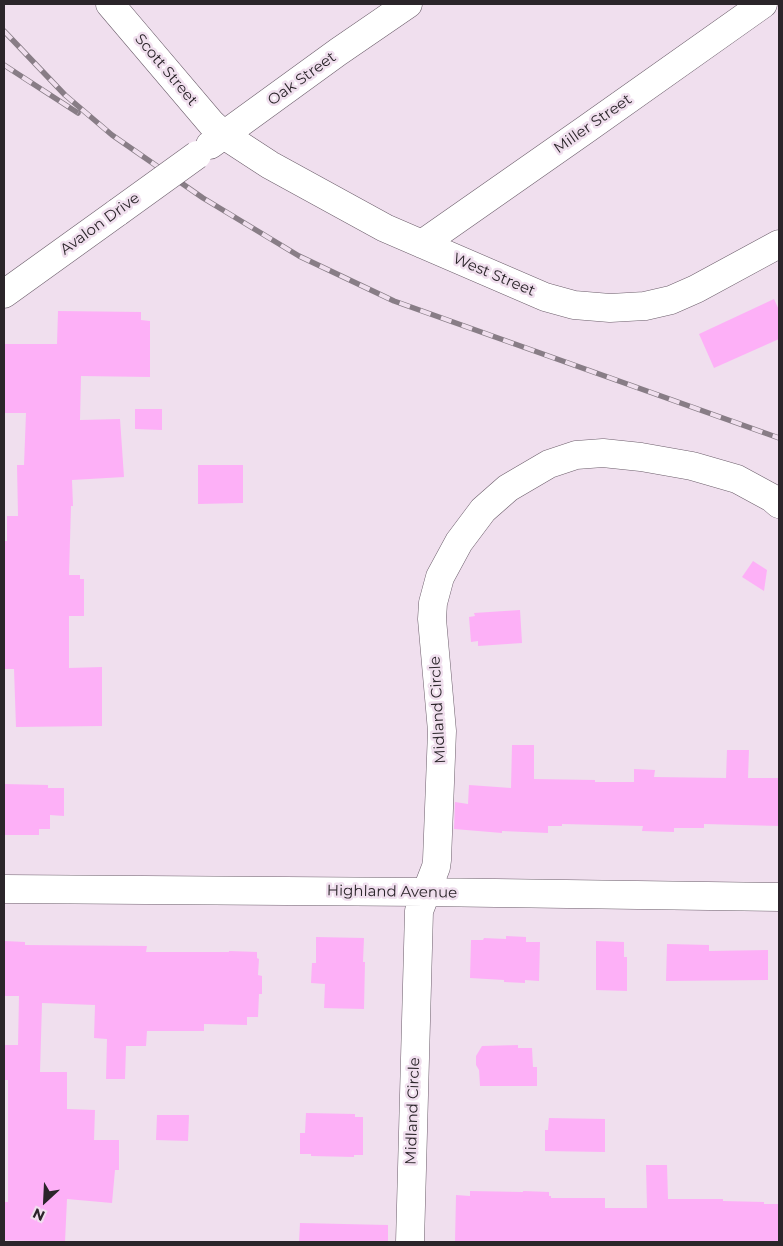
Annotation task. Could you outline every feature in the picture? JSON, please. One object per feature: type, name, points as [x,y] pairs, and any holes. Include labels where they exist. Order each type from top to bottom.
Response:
[{"type":"street","name":"Scott Street","points":[[110,4],[211,123],[224,135]]},
{"type":"street","name":"Oak Street","points":[[196,155],[338,52],[408,4]]},
{"type":"street","name":"Miller Street","points":[[422,244],[763,4]]},
{"type":"street","name":"West Street","points":[[224,135],[270,165],[385,228],[545,297],[574,304],[610,308],[645,306],[671,300],[696,289],[779,244]]},
{"type":"street","name":"Avalon Drive","points":[[4,294],[196,155]]},
{"type":"street","name":"Midland Circle","points":[[410,1242],[419,910],[438,860],[442,731],[432,619],[433,603],[440,577],[459,542],[483,510],[508,488],[549,464],[576,455],[603,452],[701,468],[737,479],[772,498],[779,504]]},
{"type":"street","name":"Highland Avenue","points":[[4,889],[779,897]]},
{"type":"building","points":[[774,299],[779,310],[779,339],[714,368],[699,334]]},
{"type":"building","points":[[58,311],[141,312],[141,320],[150,321],[150,377],[81,376],[80,420],[120,419],[124,477],[72,480],[73,506],[71,506],[69,575],[80,575],[80,579],[84,579],[84,616],[69,616],[69,668],[102,667],[102,726],[16,727],[14,669],[4,669],[4,572],[7,516],[18,516],[17,465],[24,465],[26,413],[4,413],[4,344],[57,344]]},
{"type":"building","points":[[135,409],[162,409],[162,430],[135,429]]},
{"type":"building","points":[[198,465],[243,465],[243,503],[198,504]]},
{"type":"building","points":[[753,561],[767,570],[764,591],[742,577]]},
{"type":"building","points":[[520,610],[522,643],[478,646],[478,641],[471,642],[469,617],[475,616],[474,613]]},
{"type":"building","points":[[512,745],[534,745],[534,779],[595,780],[595,782],[634,782],[634,769],[655,770],[654,777],[726,778],[727,750],[749,750],[748,778],[779,778],[779,826],[704,824],[704,828],[674,828],[674,832],[642,831],[643,826],[562,824],[562,826],[548,826],[548,833],[502,831],[502,833],[454,829],[455,802],[468,804],[469,785],[511,788]]},
{"type":"building","points":[[4,784],[48,785],[48,788],[64,788],[64,816],[50,815],[50,829],[39,829],[39,835],[4,835]]},
{"type":"building","points":[[506,936],[526,937],[526,942],[540,942],[539,981],[525,980],[525,983],[470,978],[471,940],[483,940],[484,938],[506,939]]},
{"type":"building","points":[[316,937],[364,938],[364,1009],[324,1008],[325,984],[311,983],[312,963],[316,963]]},
{"type":"building","points":[[4,941],[25,942],[25,945],[147,946],[146,952],[257,952],[257,958],[259,959],[258,975],[262,976],[262,994],[259,994],[258,1017],[247,1017],[247,1025],[204,1024],[204,1031],[147,1031],[146,1046],[126,1046],[125,1079],[106,1079],[107,1039],[94,1038],[95,1005],[42,1003],[40,1072],[67,1072],[67,1109],[95,1110],[94,1140],[119,1140],[119,1170],[115,1170],[112,1203],[67,1199],[65,1242],[4,1240],[4,1202],[8,1202],[8,1080],[4,1080],[4,1045],[18,1045],[19,996],[4,996]]},
{"type":"building","points":[[596,941],[624,942],[624,957],[627,957],[627,991],[596,990]]},
{"type":"building","points":[[667,944],[709,945],[709,951],[768,950],[768,980],[666,981]]},
{"type":"building","points":[[518,1045],[518,1048],[532,1048],[533,1067],[537,1067],[537,1086],[480,1086],[476,1056],[482,1046]]},
{"type":"building","points":[[306,1113],[355,1114],[355,1117],[363,1117],[363,1155],[354,1155],[354,1157],[300,1154],[300,1133],[305,1133]]},
{"type":"building","points":[[157,1115],[189,1115],[188,1141],[156,1140]]},
{"type":"building","points":[[549,1118],[605,1119],[605,1152],[545,1151],[545,1130],[548,1130]]},
{"type":"building","points":[[646,1165],[667,1165],[668,1199],[723,1199],[723,1201],[779,1204],[779,1242],[455,1242],[456,1195],[470,1196],[470,1191],[549,1192],[551,1198],[605,1198],[605,1208],[647,1208]]},
{"type":"building","points":[[300,1223],[388,1225],[388,1242],[299,1242]]},
{"type":"railway","points":[[4,31],[65,95],[112,135],[203,198],[299,256],[394,301],[779,438]]},
{"type":"railway","points":[[4,65],[78,113]]}]
